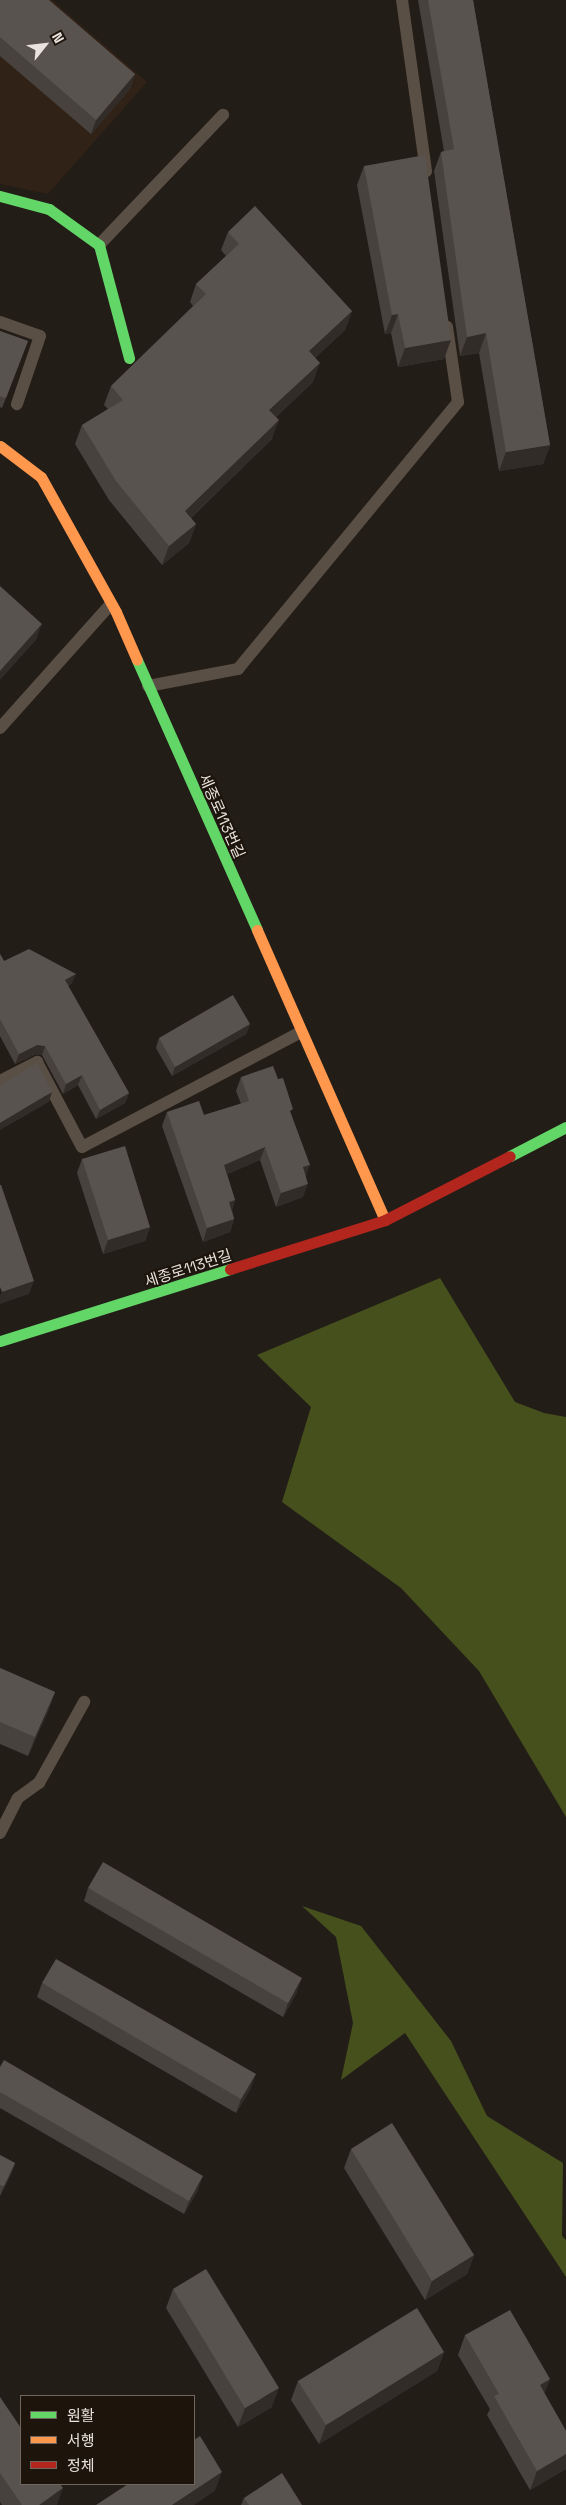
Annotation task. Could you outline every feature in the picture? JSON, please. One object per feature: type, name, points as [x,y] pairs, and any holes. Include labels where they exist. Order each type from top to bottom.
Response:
[{"type":"street","points":[[0,196],[49,209],[99,245],[129,358]]},
{"type":"street","name":"세종로113번길","points":[[2,451],[41,477],[111,604],[385,1220]]},
{"type":"street","name":"세종로113번길","points":[[0,1341],[385,1220],[566,1127]]},
{"type":"lane","points":[[402,0],[428,186]]},
{"type":"lane","points":[[99,245],[223,115]]},
{"type":"lane","points":[[148,686],[238,669],[458,402],[446,314]]},
{"type":"lane","points":[[0,322],[40,336],[17,404]]},
{"type":"lane","points":[[0,728],[111,604]]},
{"type":"lane","points":[[0,1081],[37,1062],[82,1147],[301,1032]]},
{"type":"lane","points":[[0,1833],[18,1798],[39,1783],[84,1702]]},
{"type":"shaded area","points":[[0,0],[52,0],[147,82],[48,194],[0,184]]},
{"type":"green space","points":[[440,1278],[515,1402],[544,1413],[566,1417],[566,1817],[479,1671],[401,1588],[282,1502],[311,1407],[257,1355]]},
{"type":"green space","points":[[302,1906],[361,1926],[451,2041],[487,2116],[563,2163],[562,2236],[566,2240],[566,2277],[405,2033],[341,2080],[353,2023],[336,1937]]},
{"type":"building","points":[[0,0],[49,0],[135,74],[96,120],[0,37]]},
{"type":"building","points":[[428,0],[473,0],[550,445],[506,452],[486,333],[467,337],[441,152],[454,149]]},
{"type":"building","points":[[425,155],[451,340],[405,348],[398,314],[392,315],[364,166]]},
{"type":"building","points":[[255,206],[352,311],[309,351],[320,363],[269,410],[279,420],[185,511],[196,524],[169,546],[116,481],[82,425],[123,400],[111,386],[206,294],[196,284],[239,244],[228,232]]},
{"type":"building","points":[[0,331],[28,341],[6,398],[0,396]]},
{"type":"building","points":[[0,586],[42,624],[0,671]]},
{"type":"building","points":[[29,949],[76,974],[65,980],[129,1093],[100,1110],[82,1075],[66,1084],[45,1046],[37,1045],[19,1054],[0,1019],[0,954],[4,961]]},
{"type":"building","points":[[233,995],[250,1024],[175,1067],[159,1038]]},
{"type":"building","points":[[37,1063],[52,1092],[0,1123],[0,1085]]},
{"type":"building","points":[[273,1066],[278,1079],[283,1078],[293,1109],[290,1111],[310,1165],[303,1167],[308,1184],[281,1193],[265,1147],[224,1165],[235,1200],[229,1202],[234,1219],[207,1228],[167,1112],[199,1101],[204,1115],[249,1101],[241,1077]]},
{"type":"building","points":[[125,1146],[150,1227],[108,1240],[82,1159]]},
{"type":"building","points":[[0,1185],[34,1281],[2,1292],[0,1287]]},
{"type":"building","points":[[0,1668],[55,1692],[35,1737],[0,1722]]},
{"type":"building","points":[[103,1862],[302,1978],[288,2003],[88,1888]]},
{"type":"building","points":[[56,1959],[256,2074],[241,2099],[42,1983]]},
{"type":"building","points":[[4,2060],[203,2176],[189,2201],[0,2092],[0,2067]]},
{"type":"building","points":[[392,2123],[474,2255],[432,2281],[351,2149]]},
{"type":"building","points":[[0,2155],[15,2163],[4,2186],[0,2185]]},
{"type":"building","points":[[206,2269],[279,2388],[245,2408],[173,2289]]},
{"type":"building","points":[[417,2308],[444,2352],[326,2425],[298,2381]]},
{"type":"building","points":[[510,2310],[550,2379],[540,2385],[566,2431],[566,2454],[537,2471],[494,2396],[499,2394],[465,2335]]},
{"type":"building","points":[[0,2397],[20,2427],[20,2485],[61,2485],[63,2488],[39,2505],[22,2505],[0,2473]]},
{"type":"building","points":[[200,2436],[222,2472],[172,2505],[96,2505],[126,2485],[195,2485],[195,2439]]},
{"type":"building","points":[[282,2473],[302,2505],[249,2505],[244,2498]]},
{"type":"traffic: fast","points":[[0,196],[49,209],[99,245],[129,358]]},
{"type":"traffic: fast","points":[[137,660],[257,930]]},
{"type":"traffic: fast","points":[[510,1156],[566,1127]]},
{"type":"traffic: fast","points":[[0,1341],[230,1269]]},
{"type":"traffic: slow","points":[[0,446],[41,477],[116,612],[137,660]]},
{"type":"traffic: slow","points":[[257,930],[385,1220]]},
{"type":"traffic: jam","points":[[230,1269],[385,1220],[510,1156]]}]
